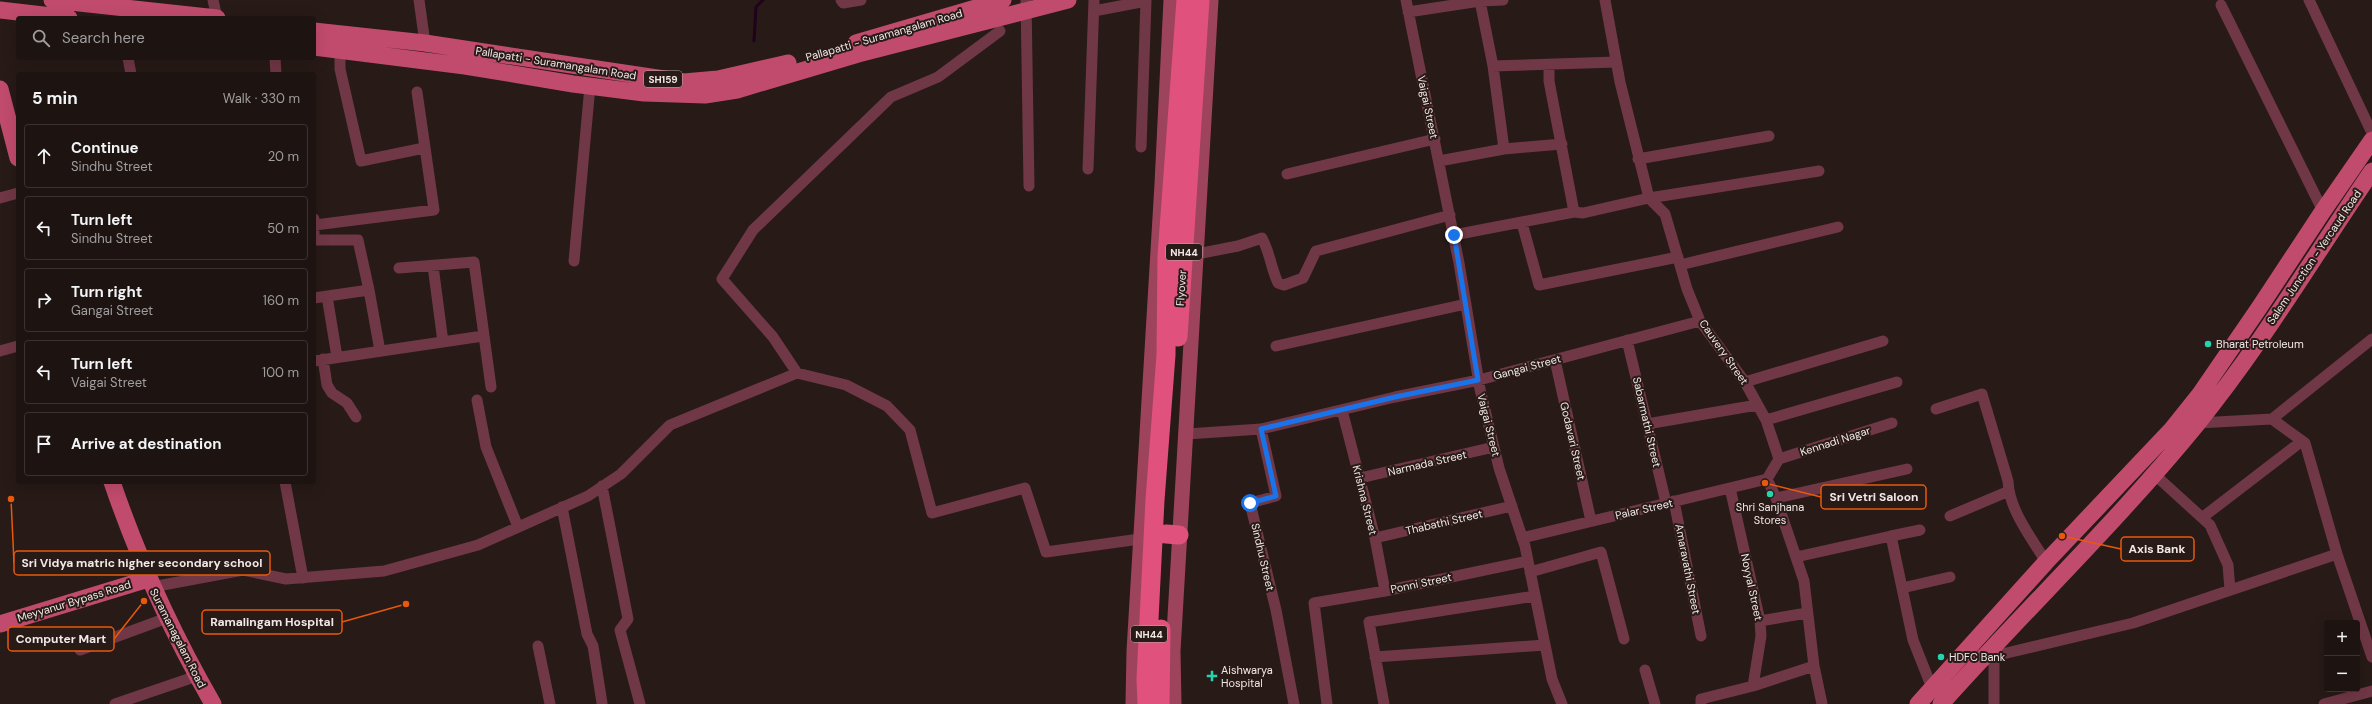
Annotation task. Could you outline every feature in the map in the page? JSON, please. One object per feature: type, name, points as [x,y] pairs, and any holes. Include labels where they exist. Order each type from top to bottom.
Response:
[{"type":"highway","name":"NH44","points":[[1147,704],[1146,678],[1160,536],[1166,355],[1167,256],[1186,0]]},
{"type":"highway","name":"Flyover","points":[[1161,502],[1200,0]]},
{"type":"highway","name":"NH44","points":[[1158,566],[1160,704]]},
{"type":"main road","points":[[52,0],[132,4],[205,16]]},
{"type":"main road","name":"Pallapatti - Suramangalam Road","points":[[316,32],[340,42],[425,44],[684,82],[718,79],[777,67],[1003,0]]},
{"type":"main road","points":[[316,47],[340,42],[465,66],[590,86],[644,93],[705,95],[737,90],[1026,5],[1068,0]]},
{"type":"main road","points":[[0,10],[52,16]]},
{"type":"main road","points":[[0,89],[16,150]]},
{"type":"main road","points":[[1918,704],[2046,562],[2172,429],[2192,417],[2259,308],[2322,210],[2372,140]]},
{"type":"main road","name":"Salem Junction - Yercaud Road","points":[[1941,704],[1983,661],[2154,474],[2192,417],[2285,304],[2372,171]]},
{"type":"main road","name":"Suramanagalam Road","points":[[113,484],[148,580],[213,704]]},
{"type":"main road","points":[[0,619],[148,580]]},
{"type":"main road","name":"Meyyanur Bypass Road","points":[[0,624],[148,580]]},
{"type":"main road","points":[[1967,649],[1983,661]]},
{"type":"street","points":[[213,0],[217,16]]},
{"type":"street","points":[[419,0],[425,44]]},
{"type":"street","points":[[841,0],[843,3],[861,0]]},
{"type":"street","points":[[1171,0],[1162,184],[1160,536],[1173,651],[1174,704]]},
{"type":"street","points":[[1133,704],[1160,536],[1187,434],[1211,0]]},
{"type":"street","name":"Vaigai Street","points":[[1406,0],[1454,235],[1478,380],[1494,447],[1528,561],[1552,679],[1562,704]]},
{"type":"street","points":[[1408,12],[1480,1],[1503,0]]},
{"type":"street","name":"Cauvery Street","points":[[1605,0],[1616,62],[1638,159],[1649,198],[1665,214],[1679,261],[1700,321],[1745,382],[1766,420],[1779,460]]},
{"type":"street","points":[[2309,0],[2372,132]]},
{"type":"street","points":[[1088,169],[1094,5],[1146,1],[1141,147]]},
{"type":"street","points":[[1480,1],[1493,66],[1504,149]]},
{"type":"street","points":[[1026,5],[1029,186]]},
{"type":"street","points":[[2221,5],[2322,210]]},
{"type":"street","points":[[797,373],[773,337],[722,280],[753,230],[891,97],[938,77],[1000,31]]},
{"type":"street","points":[[340,42],[340,69],[344,95],[361,161],[424,148]]},
{"type":"street","points":[[128,60],[131,72]]},
{"type":"street","points":[[275,60],[276,72]]},
{"type":"street","points":[[1493,66],[1549,66],[1616,62]]},
{"type":"street","points":[[1549,66],[1549,81],[1574,212]]},
{"type":"street","points":[[574,261],[590,86]]},
{"type":"street","points":[[316,222],[434,210],[417,92]]},
{"type":"street","points":[[1638,159],[1769,136]]},
{"type":"street","points":[[1287,174],[1435,139]]},
{"type":"street","points":[[1439,161],[1504,149],[1562,144]]},
{"type":"street","points":[[1454,235],[1574,212],[1583,213],[1649,198],[1819,171]]},
{"type":"street","points":[[0,198],[16,194]]},
{"type":"street","points":[[1197,254],[1238,246],[1262,238],[1269,251],[1273,272],[1278,283],[1284,285],[1304,278],[1316,251],[1450,215]]},
{"type":"street","points":[[1522,223],[1539,285],[1679,261],[1838,227]]},
{"type":"street","points":[[316,240],[358,240],[380,351]]},
{"type":"street","points":[[399,268],[474,262],[491,387]]},
{"type":"street","points":[[433,266],[443,342]]},
{"type":"street","points":[[316,298],[369,290]]},
{"type":"street","points":[[328,296],[337,357]]},
{"type":"street","points":[[1276,346],[1466,304]]},
{"type":"street","name":"Gangai Street","points":[[1187,434],[1261,429],[1478,380],[1700,321]]},
{"type":"street","points":[[356,417],[348,403],[332,393],[327,385],[318,360],[483,336]]},
{"type":"street","points":[[2272,419],[2372,339]]},
{"type":"street","name":"Sabarmathi Street","points":[[1627,340],[1647,424],[1670,502]]},
{"type":"street","points":[[1745,382],[1883,341]]},
{"type":"street","points":[[0,351],[16,347]]},
{"type":"street","name":"Godavari Street","points":[[1554,360],[1591,522]]},
{"type":"street","points":[[148,580],[242,570],[286,579],[384,571],[478,545],[562,507],[602,486],[621,474],[670,425],[797,373],[846,385],[888,406],[910,430],[932,514],[1025,488],[1046,552],[1160,536]]},
{"type":"street","points":[[1766,420],[1897,382]]},
{"type":"street","points":[[1936,409],[1982,394],[2008,481],[2009,491],[2018,516],[2046,562]]},
{"type":"street","points":[[477,400],[486,447],[518,527]]},
{"type":"street","points":[[1647,424],[1757,405]]},
{"type":"street","name":"Krishna Street","points":[[1342,410],[1375,538],[1385,591]]},
{"type":"street","points":[[2192,417],[2272,419],[2305,443],[2338,554],[2372,657]]},
{"type":"street","name":"Kennadi Nagar","points":[[1779,460],[1892,423]]},
{"type":"street","name":"Sindhu Street","points":[[1261,429],[1276,496],[1250,503],[1276,610],[1294,704]]},
{"type":"street","points":[[2203,517],[2302,441]]},
{"type":"street","name":"Narmada Street","points":[[1360,478],[1494,447]]},
{"type":"street","points":[[1779,460],[1767,479],[1776,498],[1804,581],[1814,666],[1822,704]]},
{"type":"street","points":[[1776,498],[1907,469]]},
{"type":"street","points":[[2154,474],[2203,517],[2210,525],[2228,565],[2230,590]]},
{"type":"street","name":"Palar Street","points":[[1522,538],[1767,479]]},
{"type":"street","points":[[285,484],[303,578]]},
{"type":"street","points":[[602,486],[628,619],[620,630],[640,704]]},
{"type":"street","name":"Noyyal Street","points":[[1730,488],[1760,621],[1761,636],[1753,686]]},
{"type":"street","points":[[1950,516],[2009,491]]},
{"type":"street","name":"Amaravathi Street","points":[[1670,502],[1701,636]]},
{"type":"street","name":"Thabathi Street","points":[[1375,538],[1512,506]]},
{"type":"street","points":[[562,507],[587,634],[593,646],[602,703]]},
{"type":"street","points":[[1796,557],[1920,530]]},
{"type":"street","points":[[1891,536],[1913,640],[1932,688]]},
{"type":"street","points":[[1530,572],[1601,552],[1624,639]]},
{"type":"street","points":[[1994,704],[1983,661],[2133,623],[2338,554]]},
{"type":"street","name":"Ponni Street","points":[[1327,704],[1314,604],[1385,591],[1528,561]]},
{"type":"street","points":[[1902,588],[1950,577]]},
{"type":"street","points":[[1384,704],[1369,622],[1535,596]]},
{"type":"street","points":[[1760,621],[1807,613]]},
{"type":"street","points":[[80,650],[167,618]]},
{"type":"street","points":[[1375,657],[1545,645]]},
{"type":"street","points":[[538,646],[550,704]]},
{"type":"street","points":[[1701,704],[1701,699],[1753,686],[1814,666]]},
{"type":"street","points":[[1645,670],[1655,704]]},
{"type":"street","points":[[116,704],[197,676]]},
{"type":"street","points":[[2324,704],[2372,691]]},
{"type":"waterway","points":[[754,41],[756,7],[763,0]]},
{"type":"place","name":"Bharat Petroleum","points":[[2208,344]]},
{"type":"place","name":"Sri Vetri Saloon","points":[[1765,483]]},
{"type":"place","name":"Shri Sanjhana Stores","points":[[1770,494]]},
{"type":"place","name":"Sri Vidya matric higher secondary school","points":[[11,499]]},
{"type":"place","name":"Axis Bank","points":[[2062,536]]},
{"type":"place","name":"Computer Mart","points":[[144,601]]},
{"type":"place","name":"Ramalingam Hospital","points":[[406,604]]},
{"type":"place","name":"HDFC Bank","points":[[1941,657]]},
{"type":"place","name":"Aishwarya Hospital","points":[[1212,676]]},
{"type":"route","points":[[1250,503],[1276,496],[1261,429],[1395,397],[1478,380],[1454,235]]}]
